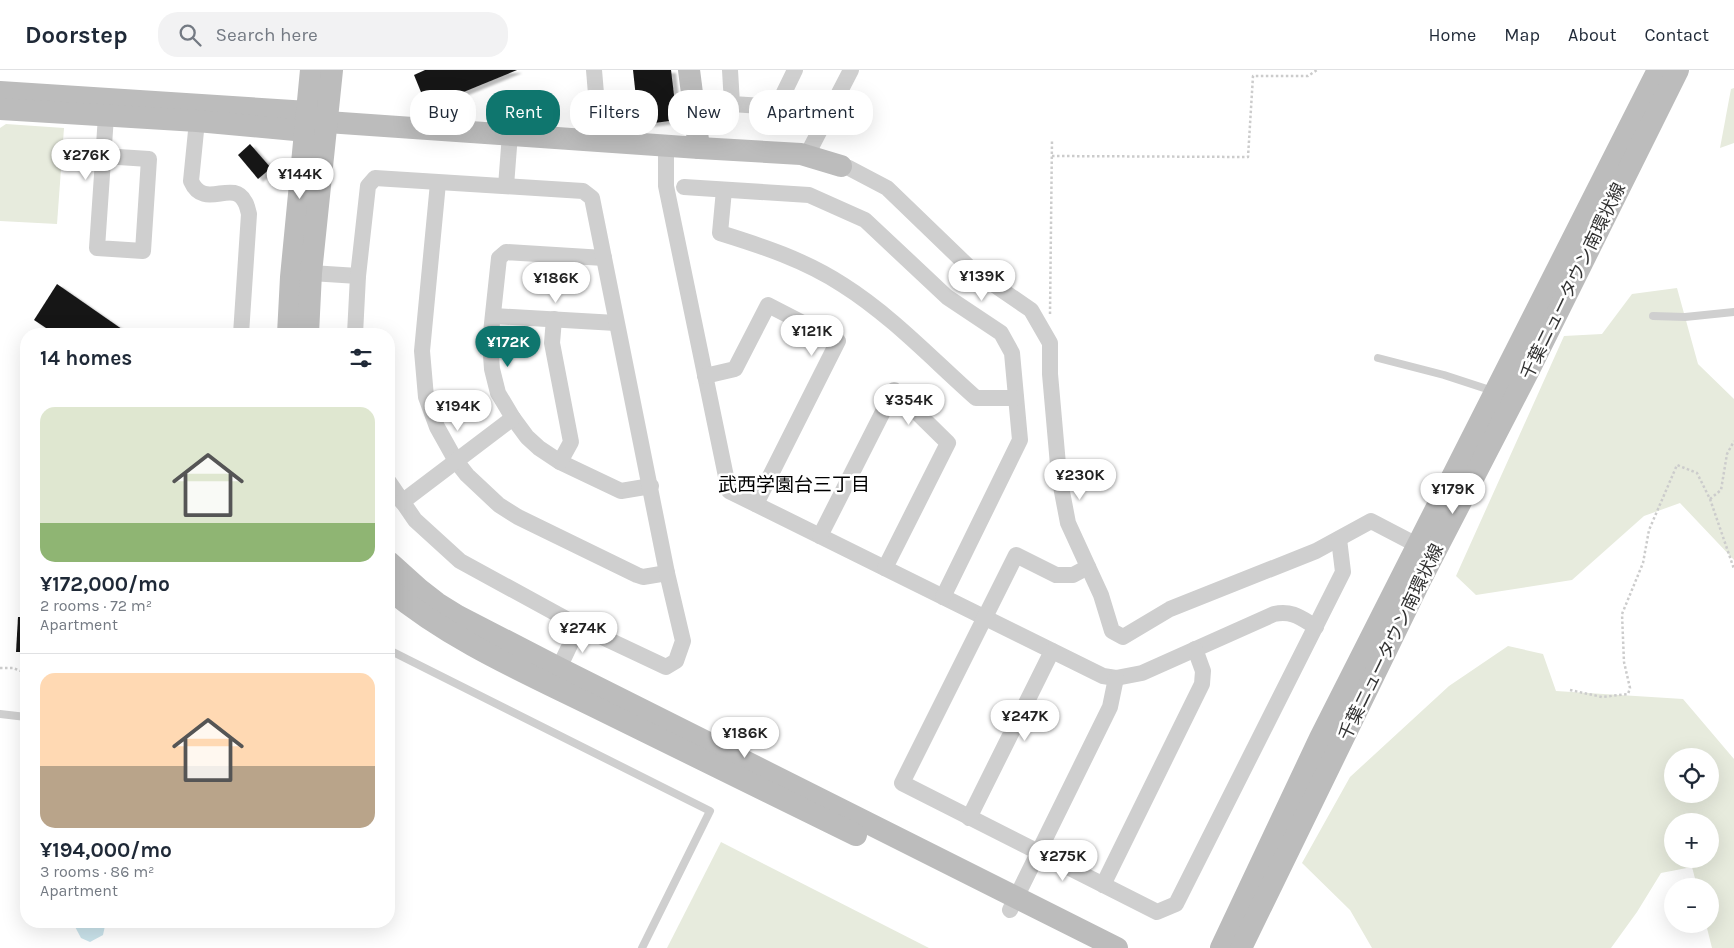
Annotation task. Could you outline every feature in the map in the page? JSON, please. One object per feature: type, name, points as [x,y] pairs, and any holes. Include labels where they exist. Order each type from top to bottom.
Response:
[{"type":"street","points":[[308,328],[314,122],[312,70]]},
{"type":"street","points":[[288,328],[291,277],[314,122],[332,70]]},
{"type":"street","points":[[594,70],[600,141]]},
{"type":"street","points":[[689,70],[700,148]]},
{"type":"street","points":[[730,70],[732,104],[777,107],[795,70]]},
{"type":"street","points":[[807,155],[851,70]]},
{"type":"street","name":"千葉ニュータウン南環状線","points":[[1221,948],[1320,738],[1658,70]]},
{"type":"street","name":"千葉ニュータウン南環状線","points":[[1241,948],[1420,581],[1533,364],[1678,70]]},
{"type":"street","points":[[0,92],[314,122],[486,133]]},
{"type":"street","points":[[0,108],[196,121],[314,122]]},
{"type":"street","points":[[103,156],[149,159],[143,251],[97,248],[103,156],[106,116]]},
{"type":"street","points":[[196,121],[191,181],[195,190],[202,195],[234,192],[245,200],[249,214],[241,328]]},
{"type":"street","points":[[506,186],[510,135]]},
{"type":"street","points":[[523,135],[807,155],[849,168],[887,188],[971,269],[1031,310],[1050,343],[1050,374],[1059,476],[1068,524],[1101,595],[1112,631],[1123,637],[1170,609],[1316,551],[1371,521],[1417,545]]},
{"type":"street","points":[[666,146],[666,186],[729,491],[1103,676],[1116,678],[1142,673],[1274,614],[1284,612],[1294,614],[1316,627]]},
{"type":"street","points":[[355,328],[358,276],[368,186],[376,178],[583,191],[592,198],[667,573],[683,641],[676,661],[666,667],[580,626],[480,574],[460,561],[416,520],[395,491]]},
{"type":"street","points":[[438,183],[422,351],[426,397],[437,427],[456,461],[467,475],[499,505],[518,517],[637,575],[643,577],[667,573]]},
{"type":"street","points":[[684,187],[809,195],[865,220],[947,297],[1001,333],[1012,353],[1020,440],[943,597]]},
{"type":"street","points":[[724,190],[720,233],[789,257],[842,284],[877,309],[976,398],[1016,398]]},
{"type":"street","points":[[604,258],[506,252],[499,258],[490,342],[492,369],[498,393],[513,418],[533,442],[560,462],[622,491],[650,486]]},
{"type":"street","points":[[311,273],[358,276]]},
{"type":"street","points":[[705,376],[735,369],[768,305],[838,341],[756,504]]},
{"type":"street","points":[[494,316],[616,323]]},
{"type":"street","points":[[554,319],[552,343],[571,442],[560,462]]},
{"type":"street","points":[[820,536],[894,390],[948,443],[885,568]]},
{"type":"street","points":[[402,502],[513,418]]},
{"type":"street","points":[[1088,567],[1073,575],[1056,576],[1016,555],[902,784],[1157,912],[1176,904],[1343,572],[1339,539]]},
{"type":"street","points":[[395,568],[418,589],[458,616],[1013,904],[1089,948]]},
{"type":"street","points":[[395,594],[452,635],[562,691],[1013,904],[1117,948]]},
{"type":"street","points":[[559,668],[580,626]]},
{"type":"street","points":[[1103,885],[1202,684],[1203,671],[1195,649]]},
{"type":"street","points":[[970,818],[1052,651]]},
{"type":"street","points":[[1013,904],[1110,707],[1116,678]]},
{"type":"lane","points":[[1653,316],[1685,317],[1734,312]]},
{"type":"lane","points":[[1378,358],[1444,375],[1495,392]]},
{"type":"lane","points":[[395,653],[710,811],[642,948]]},
{"type":"lane","points":[[0,714],[20,716]]},
{"type":"path","points":[[1052,156],[1248,157],[1253,76],[1308,76],[1317,70]]},
{"type":"path","points":[[1050,343],[1052,139]]},
{"type":"path","points":[[1710,499],[1721,490],[1727,454],[1734,441]]},
{"type":"path","points":[[1570,690],[1602,697],[1628,694],[1630,688],[1624,662],[1622,614],[1643,563],[1649,530],[1677,465],[1697,473],[1710,499],[1734,569]]},
{"type":"path","points":[[0,668],[13,668],[20,671]]},
{"type":"shaded area","points":[[1734,88],[1734,143],[1720,148],[1731,89]]},
{"type":"shaded area","points":[[6,124],[64,128],[57,224],[0,221],[0,128]]},
{"type":"shaded area","points":[[1677,288],[1698,364],[1734,399],[1734,560],[1680,503],[1644,516],[1572,580],[1476,595],[1456,576],[1564,336],[1602,334],[1632,294]]},
{"type":"shaded area","points":[[1508,646],[1543,654],[1556,691],[1683,699],[1734,759],[1734,948],[1712,948],[1708,933],[1719,933],[1719,878],[1695,878],[1692,868],[1719,868],[1719,813],[1664,813],[1664,868],[1687,868],[1661,873],[1637,912],[1611,948],[1372,948],[1350,910],[1302,863],[1350,777],[1449,686]]},
{"type":"shaded area","points":[[721,842],[929,948],[667,948]]},
{"type":"water","points":[[76,928],[104,928],[103,935],[90,942],[81,938]]},
{"type":"building","points":[[425,70],[517,70],[468,90],[420,90],[414,75]]},
{"type":"building","points":[[633,70],[671,70],[673,90],[668,90],[668,121],[658,122],[658,90],[635,90]]},
{"type":"building","points":[[250,144],[271,168],[258,179],[238,155]]},
{"type":"building","points":[[57,284],[120,328],[46,328],[34,320]]},
{"type":"building","points":[[18,617],[20,617],[20,652],[16,652]]},
{"type":"district","name":"武西学園台三丁目","points":[[794,485]]}]
